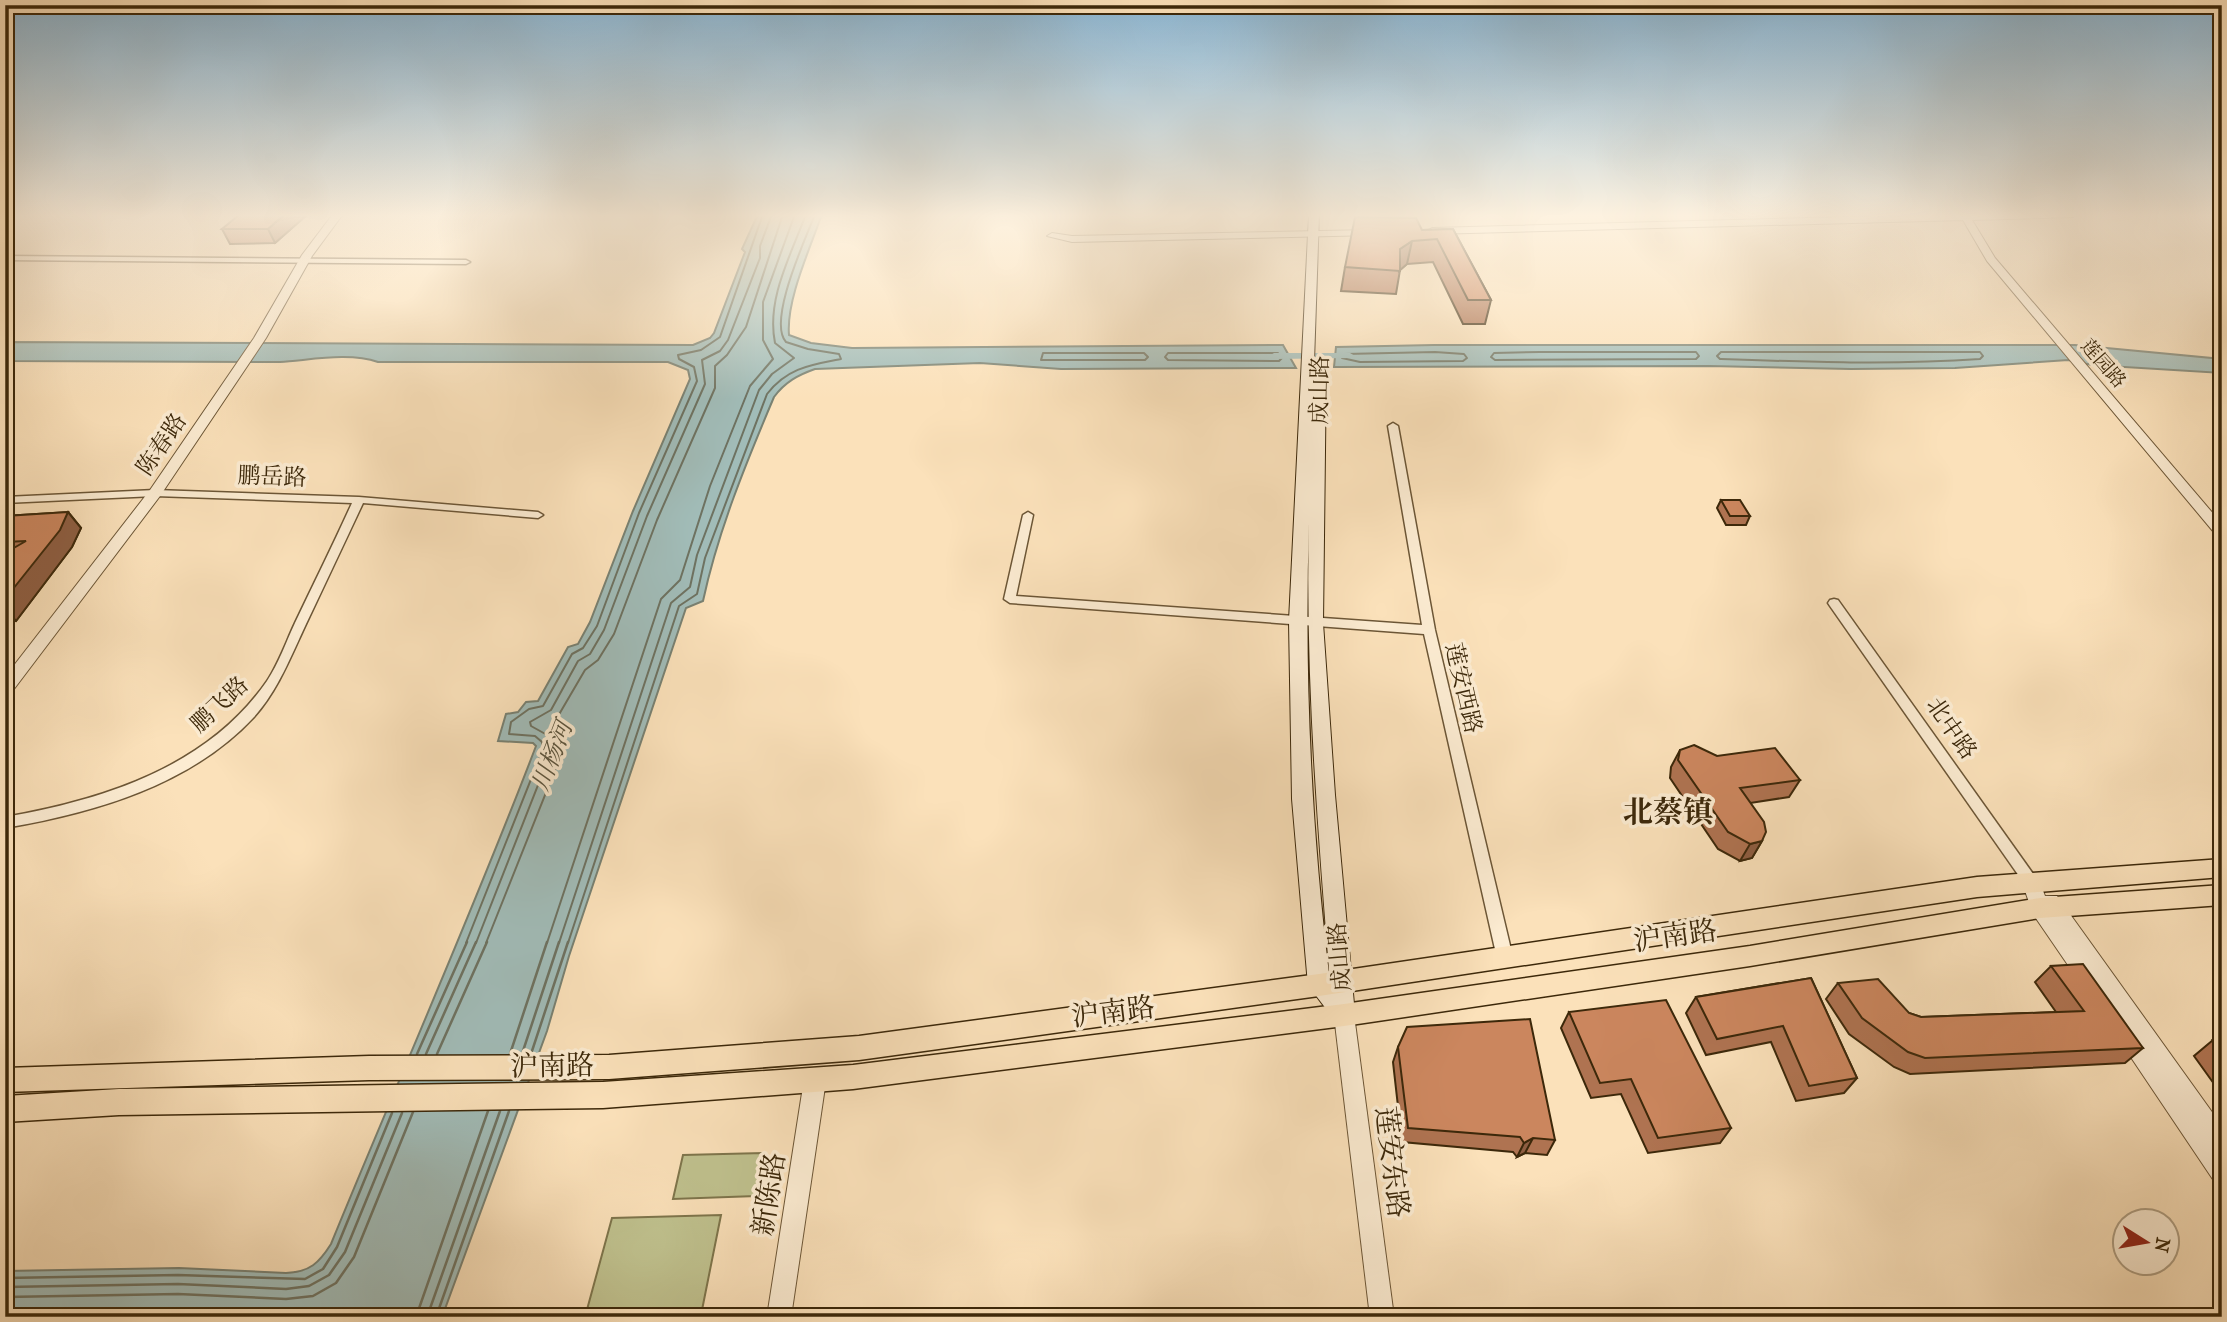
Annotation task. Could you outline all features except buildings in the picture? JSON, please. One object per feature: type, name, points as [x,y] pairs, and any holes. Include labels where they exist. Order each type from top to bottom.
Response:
[{"type":"main road","name":"成山路","points":[[1316,276],[1302,799],[1331,983],[1344,1015]]},
{"type":"main road","name":"沪南路","points":[[5,1080],[369,1068],[609,1067],[859,1048],[1505,958],[1977,887],[2222,868]]},
{"type":"main road","name":"沪南路","points":[[5,1109],[119,1102],[603,1096],[815,1080],[1344,1015],[1751,956],[2047,907],[2222,895]]},
{"type":"street","name":"陈春路","points":[[5,689],[156,493],[260,338],[296,276]]},
{"type":"street","name":"莲园路","points":[[2005,276],[2222,533]]},
{"type":"street","name":"莲安西路","points":[[1393,426],[1429,630],[1505,958]]},
{"type":"street","name":"鹏岳路","points":[[5,500],[156,493],[359,500],[538,515]]},
{"type":"street","name":"鹏飞路","points":[[5,823],[50,817],[101,801],[160,776],[234,728],[272,683],[359,500]]},
{"type":"street","points":[[1028,515],[1010,599],[1429,630]]},
{"type":"street","name":"北中路","points":[[1834,603],[2031,882],[2222,1173]]},
{"type":"street","name":"北中路","points":[[2047,907],[2222,1145]]},
{"type":"street","name":"莲安东路","points":[[1344,1015],[1382,1317]]},
{"type":"street","name":"新陈路","points":[[779,1317],[815,1080]]},
{"type":"green space","points":[[764,1153],[756,1196],[673,1199],[683,1155]]},
{"type":"green space","points":[[721,1215],[701,1315],[585,1317],[612,1218]]},
{"type":"water","name":"川杨河","points":[[736,276],[800,276],[791,306],[789,335],[811,343],[852,348],[1283,345],[1296,368],[1061,369],[980,363],[815,369],[787,383],[774,397],[743,472],[716,549],[703,601],[686,608],[569,956],[547,1031],[442,1317],[5,1317],[5,1271],[179,1268],[286,1273],[308,1268],[327,1251],[461,934],[536,746],[533,743],[498,741],[506,714],[518,712],[526,702],[538,701],[568,647],[578,644],[590,622],[633,511],[690,379],[688,370],[668,362],[378,362],[342,357],[280,362],[5,361],[5,342],[693,345],[710,338]]},
{"type":"water","points":[[2075,345],[2222,359],[2222,373],[2092,365],[2068,360],[1955,368],[1851,369],[1709,366],[1334,367],[1336,347]]},
{"type":"waterway","points":[[1274,356],[1350,356]]},
{"type":"district","name":"北蔡镇","points":[[1668,812]]}]
